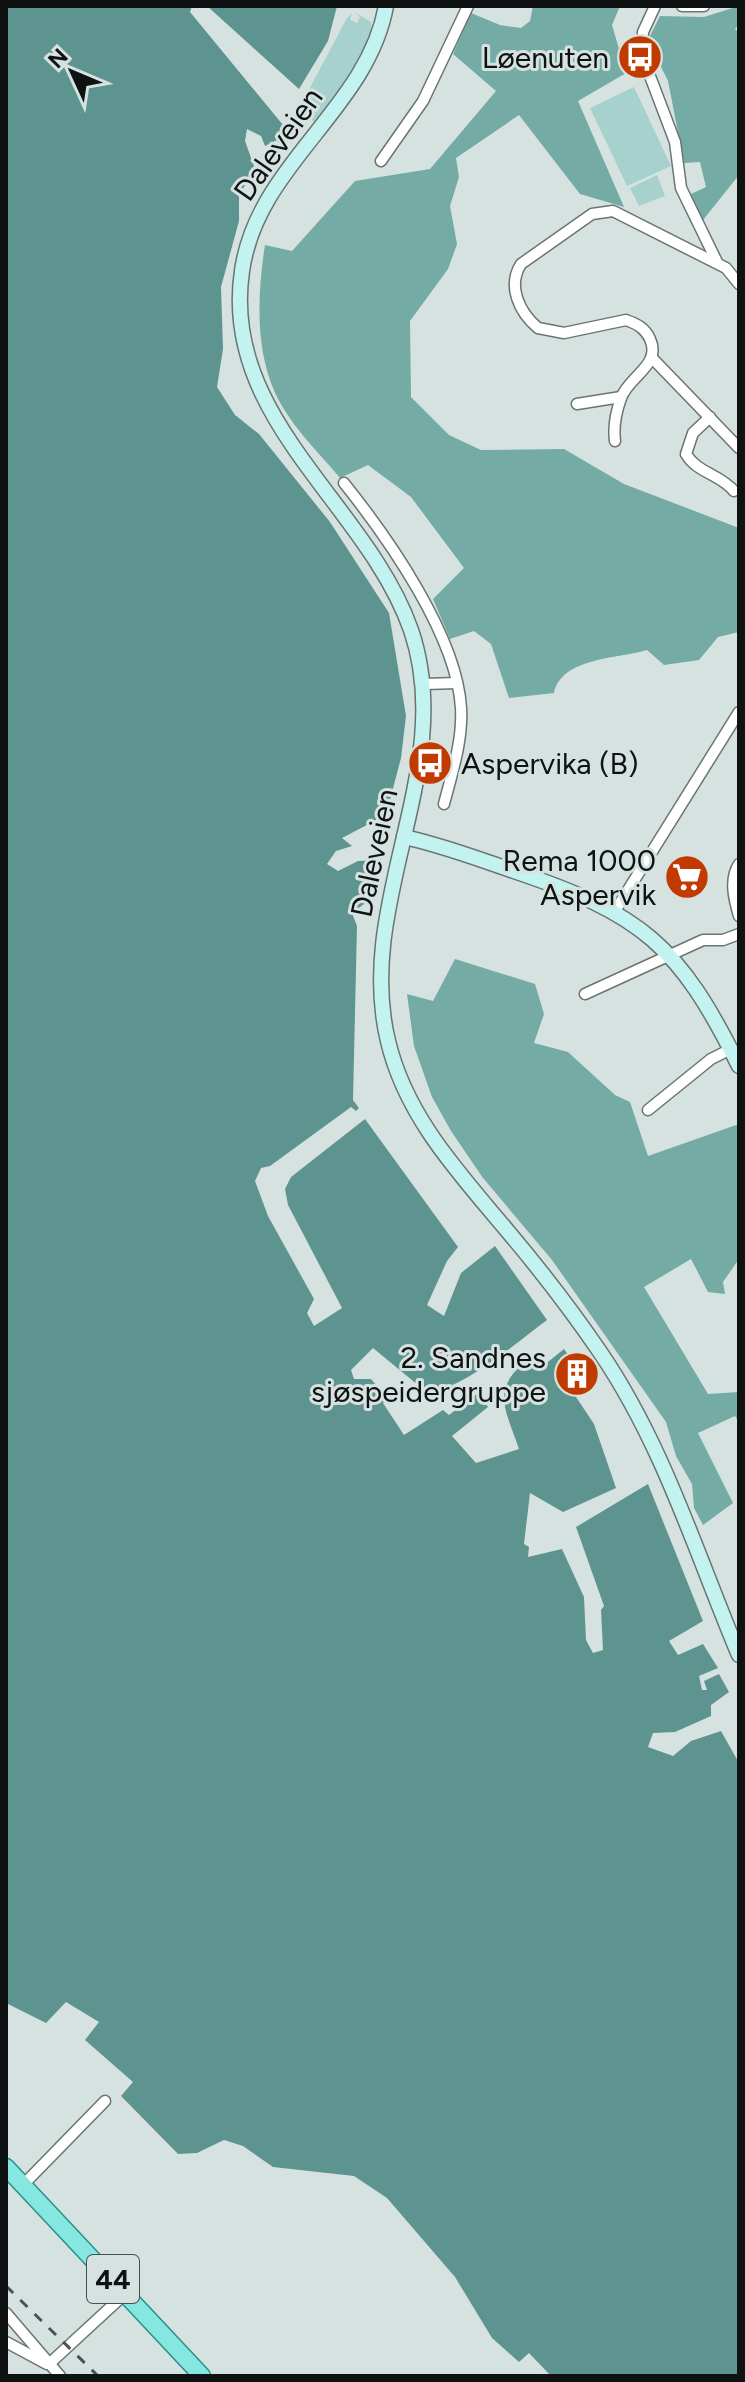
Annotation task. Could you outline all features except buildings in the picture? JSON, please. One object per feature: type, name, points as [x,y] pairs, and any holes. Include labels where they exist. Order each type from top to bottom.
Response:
[{"type":"main road","name":"Daleveien","points":[[386,6],[364,64],[259,210],[242,269],[239,305],[250,366],[271,415],[389,583],[407,619],[424,684],[423,742],[386,914],[380,971],[387,1041],[407,1097],[432,1138],[565,1304],[628,1398],[672,1489],[739,1655]]},
{"type":"main road","points":[[404,837],[547,882],[615,911],[672,957],[697,988],[739,1066]]},
{"type":"main road","name":"44","points":[[6,2167],[126,2293],[195,2374]]},
{"type":"street","points":[[381,161],[423,101],[468,6]]},
{"type":"street","points":[[655,6],[643,32],[642,55],[675,142],[681,188],[718,264]]},
{"type":"street","points":[[682,6],[704,6]]},
{"type":"street","points":[[615,441],[613,423],[621,397],[653,359],[654,349],[646,331],[626,320],[564,333],[538,328],[516,296],[516,271],[521,264],[592,214],[613,211],[718,264],[739,284]]},
{"type":"street","points":[[653,359],[739,448]]},
{"type":"street","points":[[577,404],[621,397]]},
{"type":"street","points":[[710,417],[693,433],[686,454],[699,469],[722,479],[734,491]]},
{"type":"street","name":"Daleveien","points":[[344,483],[377,525],[419,590],[457,683],[461,708],[457,754],[444,804]]},
{"type":"street","points":[[424,684],[457,683]]},
{"type":"street","points":[[615,911],[739,712]]},
{"type":"street","points":[[739,864],[734,873],[733,887],[739,916]]},
{"type":"street","points":[[585,994],[672,957],[703,940],[723,940],[739,934]]},
{"type":"street","points":[[648,1110],[711,1059],[731,1049]]},
{"type":"street","points":[[24,2184],[105,2101]]},
{"type":"street","points":[[49,2364],[126,2293]]},
{"type":"street","points":[[6,2313],[60,2376]]},
{"type":"street","points":[[6,2342],[49,2364]]},
{"type":"shaded area","points":[[6,6],[192,6],[190,12],[292,136],[281,152],[277,140],[265,146],[261,136],[247,129],[245,141],[255,169],[239,195],[239,221],[221,287],[223,349],[217,387],[235,415],[259,434],[330,522],[389,613],[406,716],[401,758],[386,815],[342,838],[352,846],[336,851],[327,864],[338,871],[358,861],[380,860],[368,901],[352,913],[357,926],[353,1100],[359,1108],[356,1111],[351,1107],[270,1166],[261,1168],[255,1181],[268,1216],[314,1299],[307,1313],[314,1326],[342,1308],[288,1205],[285,1189],[291,1177],[365,1119],[458,1247],[447,1261],[427,1305],[444,1316],[461,1273],[495,1246],[547,1320],[487,1365],[437,1390],[424,1390],[373,1348],[351,1370],[354,1379],[371,1379],[388,1399],[383,1403],[404,1435],[443,1410],[449,1415],[478,1393],[488,1407],[452,1436],[476,1463],[519,1449],[504,1401],[508,1381],[527,1360],[538,1370],[564,1349],[569,1356],[556,1367],[594,1424],[616,1488],[563,1512],[530,1493],[524,1544],[529,1547],[528,1557],[562,1549],[584,1597],[586,1640],[593,1653],[603,1650],[601,1610],[604,1606],[576,1527],[648,1484],[703,1621],[669,1641],[678,1655],[703,1644],[718,1668],[699,1676],[702,1690],[707,1690],[704,1681],[719,1674],[729,1692],[711,1705],[711,1716],[675,1732],[653,1733],[648,1747],[673,1756],[691,1741],[721,1731],[739,1763],[739,2376],[551,2376],[529,2353],[519,2362],[492,2338],[455,2277],[387,2198],[354,2176],[273,2167],[243,2146],[224,2140],[197,2153],[178,2154],[121,2096],[133,2082],[85,2040],[99,2022],[66,2002],[46,2023],[6,2003]]},
{"type":"shaded area","points":[[207,6],[337,6],[328,41],[299,89]]},
{"type":"shaded area","points":[[533,6],[620,6],[612,25],[626,73],[578,101],[624,207],[580,194],[519,115],[456,158],[459,177],[450,206],[457,244],[448,269],[410,321],[411,397],[449,435],[481,450],[564,449],[624,484],[739,528],[739,632],[718,637],[699,660],[664,665],[647,650],[579,666],[559,681],[554,693],[509,698],[491,644],[474,631],[450,639],[433,599],[464,568],[411,497],[368,465],[340,478],[288,416],[266,368],[259,306],[265,245],[292,251],[355,181],[430,169],[496,91],[453,54],[471,13],[500,25],[521,28],[530,21]]},
{"type":"shaded area","points":[[739,6],[739,24],[735,29],[739,33],[739,175],[703,220],[691,194],[706,187],[700,162],[684,163],[668,81],[648,40],[660,16],[704,17]]},
{"type":"shaded area","points":[[354,12],[371,22],[367,46],[342,89],[314,122],[308,115],[316,103],[306,95],[352,13],[350,20],[357,23],[360,17]]},
{"type":"shaded area","points":[[634,87],[671,166],[627,186],[590,108]]},
{"type":"shaded area","points":[[657,175],[665,196],[639,206],[630,188]]},
{"type":"shaded area","points":[[455,959],[535,984],[544,1014],[534,1043],[568,1052],[615,1095],[630,1102],[648,1156],[739,1124],[739,1259],[723,1282],[725,1294],[708,1292],[691,1259],[644,1287],[708,1394],[739,1392],[739,1422],[735,1416],[698,1433],[733,1503],[703,1525],[694,1508],[692,1484],[676,1456],[666,1422],[552,1260],[483,1178],[432,1097],[414,1046],[407,994],[433,1001]]},
{"type":"railway","points":[[6,2286],[98,2376]]},
{"type":"place","name":"Løenuten","points":[[640,57]]},
{"type":"place","name":"Aspervika (B)","points":[[430,763]]},
{"type":"place","name":"Rema 1000 Aspervik","points":[[687,877]]},
{"type":"place","name":"2. Sandnes sjøspeidergruppe","points":[[577,1374]]}]
